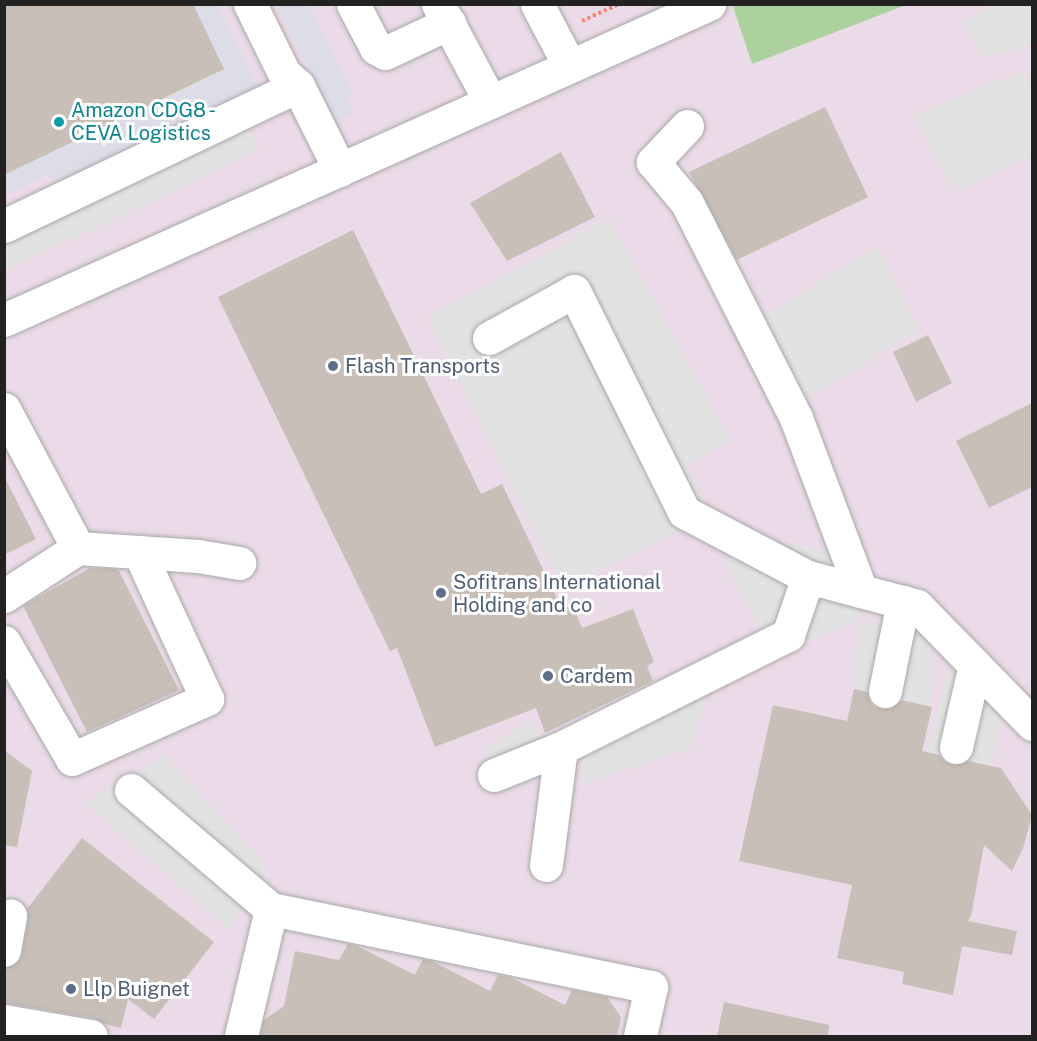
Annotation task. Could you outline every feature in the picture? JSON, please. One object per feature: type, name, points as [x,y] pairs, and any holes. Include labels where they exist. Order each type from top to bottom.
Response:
[{"type":"street","points":[[250,4],[284,73],[298,86],[340,170]]},
{"type":"street","points":[[353,4],[376,48],[385,53],[444,14],[490,101]]},
{"type":"street","points":[[537,4],[569,65]]},
{"type":"street","points":[[4,320],[709,4]]},
{"type":"street","points":[[4,226],[298,86]]},
{"type":"street","points":[[687,126],[653,162],[687,203],[796,418],[861,591]]},
{"type":"street","points":[[489,338],[574,291],[684,512],[808,577],[917,606],[1032,724]]},
{"type":"street","points":[[4,409],[78,548]]},
{"type":"street","points":[[4,596],[78,548],[198,556],[239,563]]},
{"type":"street","points":[[4,642],[72,759],[207,699],[139,552]]},
{"type":"street","points":[[494,775],[561,748],[788,635],[808,577]]},
{"type":"street","points":[[885,691],[903,602]]},
{"type":"street","points":[[956,747],[975,665]]},
{"type":"street","points":[[546,865],[561,748]]},
{"type":"street","points":[[131,790],[271,909],[651,987],[640,1036]]},
{"type":"street","points":[[241,1036],[271,909]]},
{"type":"street","points":[[4,950],[10,916]]},
{"type":"street","points":[[4,1021],[91,1036]]},
{"type":"path","points":[[593,16],[619,4]]},
{"type":"shaded area","points":[[5,5],[732,5],[752,64],[904,5],[1032,5],[1032,1036],[5,1036]]},
{"type":"shaded area","points":[[193,5],[218,5],[259,88],[63,182],[45,175],[5,195],[5,175],[224,69]]},
{"type":"shaded area","points":[[277,5],[310,5],[352,94],[348,97],[355,113],[336,121],[332,117]]},
{"type":"shaded area","points":[[992,5],[1032,5],[1032,43],[1016,50],[983,57],[961,22]]},
{"type":"shaded area","points":[[1024,70],[1032,89],[1032,155],[963,189],[949,184],[913,115]]},
{"type":"shaded area","points":[[247,126],[258,150],[5,271],[5,242]]},
{"type":"shaded area","points":[[609,218],[730,440],[687,467],[710,513],[563,589],[427,318]]},
{"type":"shaded area","points":[[878,246],[919,330],[791,409],[749,326]]},
{"type":"shaded area","points":[[744,535],[867,558],[858,620],[776,656],[725,565]]},
{"type":"shaded area","points":[[858,620],[930,640],[932,707],[854,689]]},
{"type":"shaded area","points":[[955,645],[1007,697],[991,766],[927,752]]},
{"type":"shaded area","points":[[706,699],[691,748],[582,784],[583,749]]},
{"type":"shaded area","points":[[533,720],[550,753],[494,775],[485,747]]},
{"type":"shaded area","points":[[164,755],[268,867],[229,929],[85,803]]},
{"type":"green space","points":[[732,4],[906,4],[906,5],[752,64]]},
{"type":"building","name":"Amazon CDG8 - CEVA Logistics","points":[[4,4],[193,4],[224,69],[4,175]]},
{"type":"building","points":[[825,107],[868,197],[737,260],[689,172]]},
{"type":"building","points":[[561,152],[595,217],[507,261],[470,203]]},
{"type":"building","points":[[353,230],[481,494],[502,484],[562,609],[573,605],[582,628],[633,609],[654,662],[647,666],[653,681],[545,733],[536,708],[435,747],[397,648],[390,651],[218,297]]},
{"type":"building","points":[[928,335],[952,383],[916,402],[893,352]]},
{"type":"building","points":[[1032,403],[1032,487],[989,508],[956,441]]},
{"type":"building","points":[[4,476],[36,539],[4,555]]},
{"type":"building","points":[[90,568],[118,569],[179,690],[87,732],[23,606]]},
{"type":"building","points":[[854,689],[867,692],[872,705],[881,709],[891,709],[901,700],[932,707],[922,751],[939,755],[952,765],[968,761],[1001,768],[1032,815],[1023,848],[1012,871],[984,845],[971,916],[968,921],[1017,931],[1012,955],[962,946],[953,995],[902,984],[904,972],[837,958],[852,885],[739,861],[773,705],[847,721]]},
{"type":"building","points":[[4,750],[32,771],[17,847],[4,845]]},
{"type":"building","points":[[82,838],[214,942],[154,1019],[128,999],[121,1028],[105,1024],[94,1018],[4,1003],[4,968],[18,962],[22,954],[28,919],[27,909]]},
{"type":"building","points":[[348,944],[357,946],[415,975],[423,959],[432,961],[490,991],[498,975],[512,978],[565,1005],[572,990],[607,997],[621,1017],[617,1036],[260,1036],[264,1020],[284,1006],[295,951],[339,960]]},
{"type":"building","points":[[724,1002],[829,1025],[828,1036],[717,1036]]},
{"type":"place","name":"Amazon CDG8 - CEVA Logistics","points":[[59,122]]},
{"type":"place","name":"Flash Transports","points":[[333,366]]},
{"type":"place","name":"Sofitrans International Holding and co","points":[[441,593]]},
{"type":"place","name":"Cardem","points":[[548,676]]},
{"type":"place","name":"Llp Buignet","points":[[71,989]]}]
